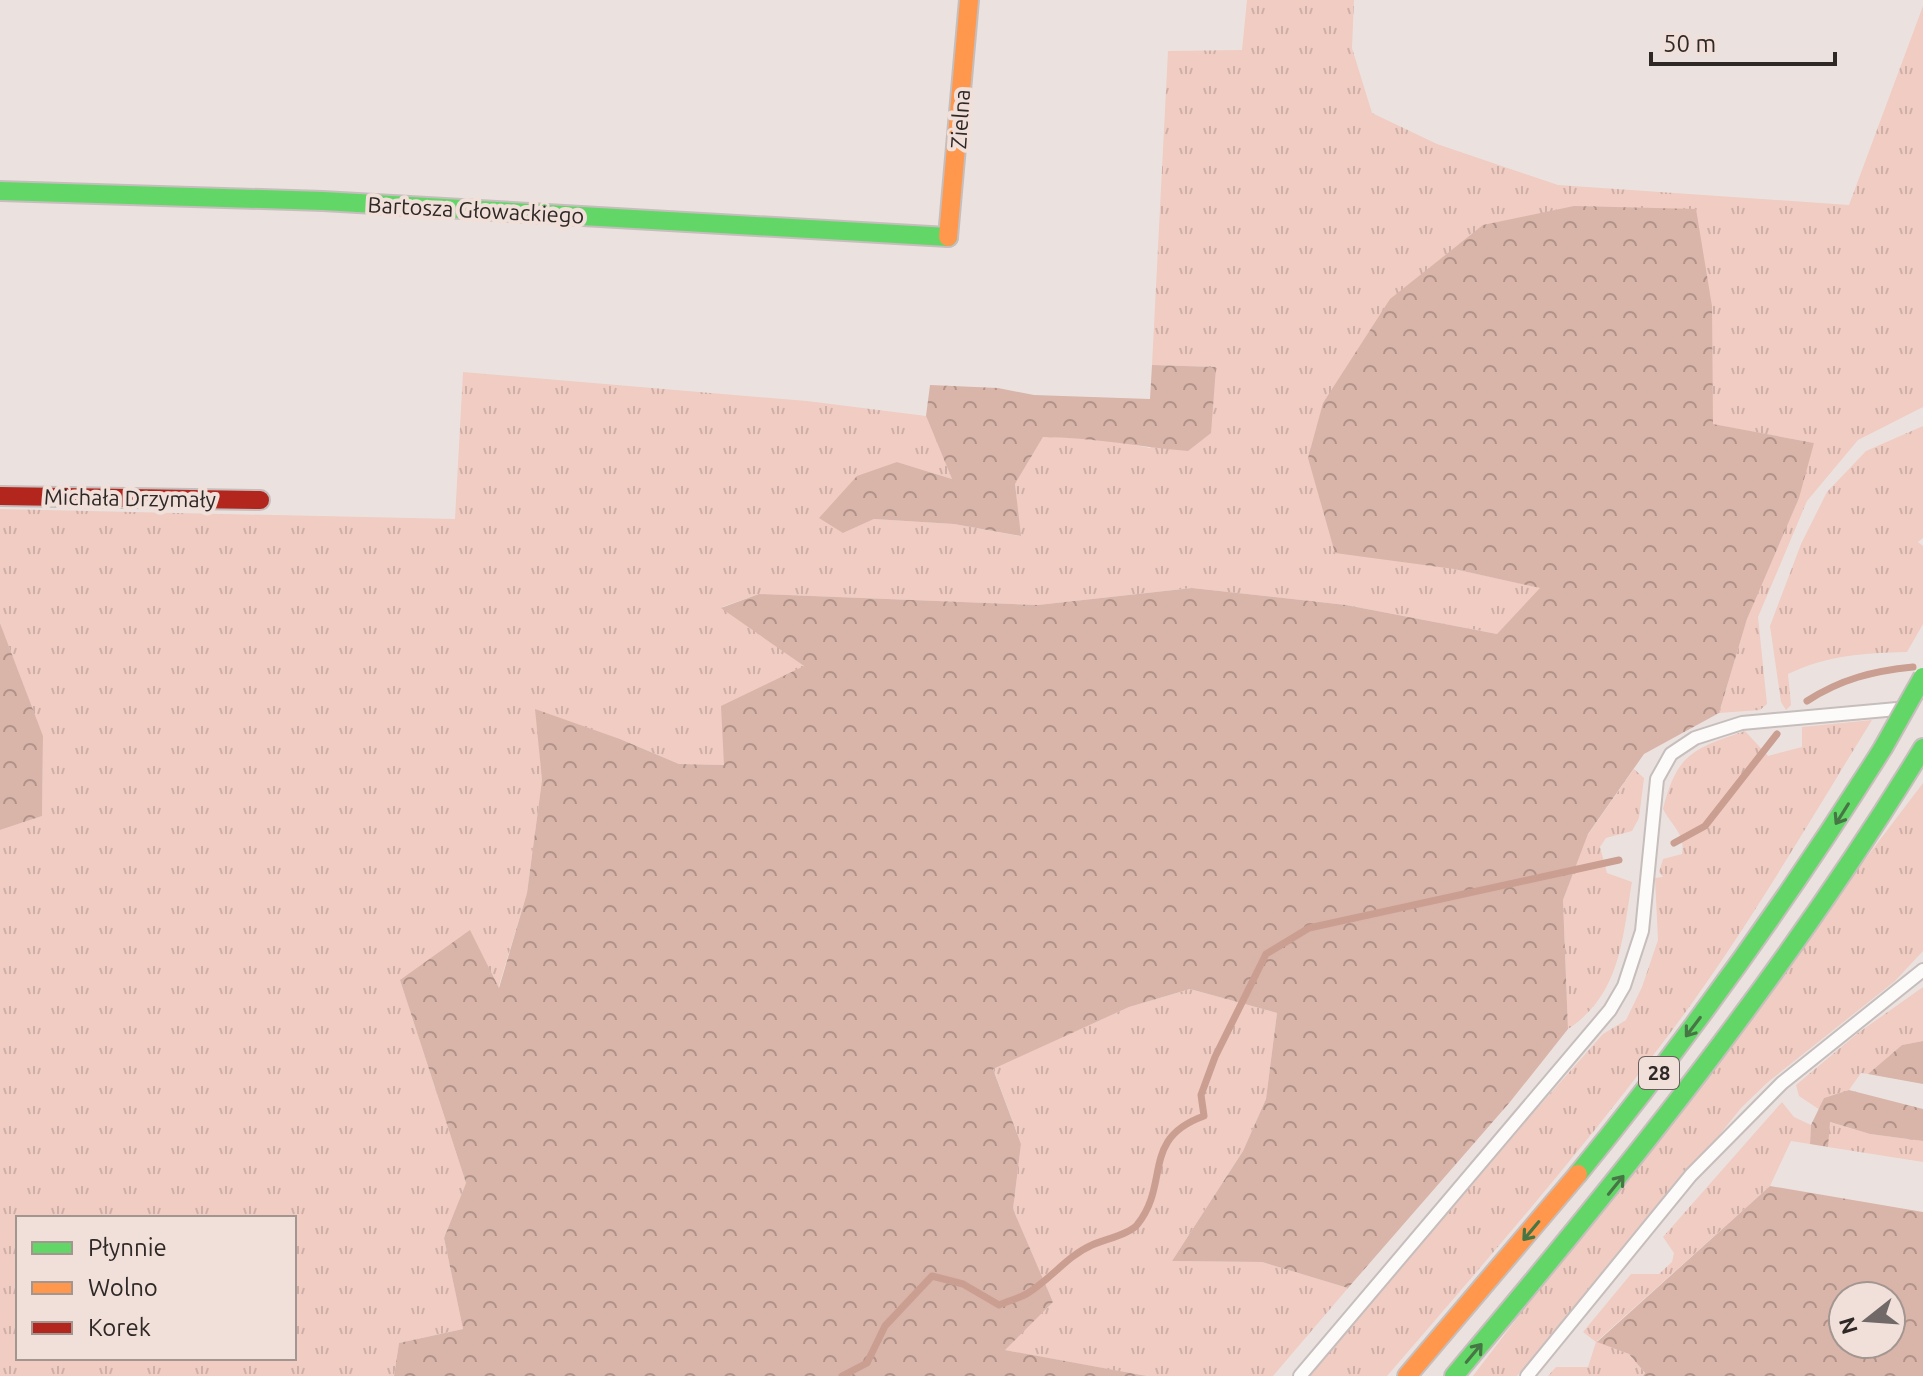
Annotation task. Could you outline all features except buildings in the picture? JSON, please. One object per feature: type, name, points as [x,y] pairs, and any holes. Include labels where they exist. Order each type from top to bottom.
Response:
[{"type":"main road","name":"Zielna","points":[[951,237],[969,0]]},
{"type":"main road","name":"Bartosza Głowackiego","points":[[0,191],[308,201],[951,237]]},
{"type":"main road","name":"Michała Drzymały","points":[[0,496],[260,500]]},
{"type":"main road","name":"28","points":[[1407,1376],[1558,1199],[1674,1053],[1806,871],[1883,748],[1923,677]]},
{"type":"main road","name":"28","points":[[1454,1376],[1605,1199],[1745,1020],[1811,927],[1919,756]]},
{"type":"lane","points":[[1300,1376],[1610,1010],[1629,974],[1642,931],[1657,779],[1671,754],[1695,738],[1742,723],[1923,707]]},
{"type":"lane","points":[[1527,1376],[1691,1175],[1782,1083],[1923,970]]},
{"type":"green space","points":[[1247,0],[1354,0],[1352,48],[1372,113],[1437,144],[1558,185],[1849,205],[1923,6],[1923,407],[1858,440],[1807,501],[1758,617],[1767,704],[1760,710],[1719,713],[1747,619],[1814,443],[1712,424],[1712,306],[1454,569],[1541,588],[1497,634],[1346,605],[1192,588],[1038,605],[759,594],[722,607],[804,666],[724,765],[679,764],[620,739],[536,710],[542,780],[527,893],[498,989],[400,980],[466,1183],[444,1238],[463,1329],[399,1343],[394,1376],[0,1376],[0,830],[42,816],[43,737],[0,623],[0,509],[455,519],[463,372],[807,401],[926,416],[952,479],[897,462],[843,533],[874,519],[954,524],[1020,536],[1015,484],[1043,437],[1095,437],[1150,448],[1216,367],[1152,365],[1168,51],[1242,50]]},
{"type":"green space","points":[[1574,206],[1696,209],[1712,306],[1713,424],[1814,443],[1799,498],[1747,619],[1719,713],[1644,754],[1588,834],[1563,900],[1568,1029],[1510,1102],[1348,1288],[1262,1262],[1172,1261],[1243,1151],[1266,1099],[1277,1013],[1190,989],[1129,1007],[993,1069],[1021,1144],[1013,1209],[1053,1302],[1005,1350],[1147,1376],[394,1376],[399,1343],[463,1329],[444,1238],[466,1183],[400,980],[470,930],[499,988],[527,893],[542,780],[535,709],[679,764],[724,765],[721,706],[804,666],[721,608],[759,594],[1038,605],[1192,588],[1346,605],[1497,634],[1540,588],[1454,569],[1335,553],[1308,458],[1323,403],[1390,299],[1483,225]]},
{"type":"green space","points":[[1152,365],[1216,367],[1211,433],[1188,451],[1043,437],[1015,484],[1021,536],[954,524],[874,519],[843,533],[819,518],[857,476],[897,462],[952,479],[926,416],[930,385],[998,388],[1034,395],[1150,399]]},
{"type":"green space","points":[[1923,426],[1923,538],[1918,542],[1923,546],[1923,624],[1907,652],[1832,659],[1788,674],[1791,705],[1786,710],[1781,702],[1770,626],[1801,544],[1827,492],[1866,451]]},
{"type":"green space","points":[[0,623],[43,736],[42,816],[0,830]]},
{"type":"green space","points":[[1872,720],[1771,885],[1690,1006],[1595,1130],[1457,1295],[1387,1376],[1309,1376],[1465,1190],[1603,1034],[1626,1020],[1642,987],[1658,940],[1655,878],[1663,877],[1659,872],[1663,859],[1682,854],[1680,835],[1663,809],[1668,790],[1681,764],[1700,749],[1745,731],[1768,756],[1802,747],[1802,727]]},
{"type":"green space","points":[[1634,769],[1644,778],[1639,818],[1632,831],[1606,838],[1600,847],[1607,873],[1632,882],[1616,964],[1599,999],[1586,1015],[1568,1029],[1563,900],[1587,836]]},
{"type":"green space","points":[[1923,783],[1923,951],[1895,981],[1768,1082],[1741,1108],[1640,1234],[1517,1376],[1473,1376]]},
{"type":"green space","points":[[1923,987],[1923,1041],[1902,1045],[1868,1074],[1861,1073],[1849,1090],[1824,1098],[1820,1110],[1799,1096],[1796,1085],[1858,1033]]},
{"type":"green space","points":[[1190,989],[1277,1013],[1266,1099],[1243,1151],[1172,1261],[1262,1262],[1348,1288],[1273,1376],[1147,1376],[1004,1350],[1053,1302],[1013,1209],[1021,1144],[993,1068],[1129,1007]]},
{"type":"green space","points":[[1923,1041],[1923,1084],[1868,1074],[1902,1045]]},
{"type":"green space","points":[[1849,1090],[1923,1109],[1923,1141],[1870,1134],[1830,1122],[1828,1147],[1810,1144],[1811,1125],[1824,1098]]},
{"type":"green space","points":[[1782,1102],[1794,1117],[1811,1125],[1810,1144],[1791,1141],[1770,1186],[1597,1341],[1629,1354],[1645,1373],[1643,1376],[1548,1376],[1556,1367],[1588,1367],[1596,1342],[1583,1332],[1631,1274],[1659,1274],[1672,1262],[1674,1253],[1663,1237]]},
{"type":"green space","points":[[1829,1122],[1870,1134],[1923,1141],[1923,1162],[1828,1147]]},
{"type":"green space","points":[[1770,1186],[1923,1212],[1923,1376],[1643,1376],[1645,1373],[1629,1354],[1597,1342]]},
{"type":"waterway","points":[[1807,701],[1858,677],[1913,667]]},
{"type":"waterway","points":[[1674,843],[1705,826],[1777,734]]},
{"type":"waterway","points":[[842,1376],[867,1363],[885,1326],[932,1276],[963,1284],[999,1305],[1028,1293],[1083,1250],[1137,1225],[1147,1209],[1159,1163],[1171,1137],[1204,1116],[1201,1095],[1215,1057],[1266,954],[1309,928],[1619,860]]},
{"type":"traffic: fast","points":[[0,191],[323,201],[948,237]]},
{"type":"traffic: fast","points":[[1883,748],[1923,677]]},
{"type":"traffic: fast","points":[[1578,1174],[1737,966],[1883,748]]},
{"type":"traffic: fast","points":[[1454,1376],[1641,1148],[1759,993],[1816,913],[1923,748]]},
{"type":"traffic: slow","points":[[948,237],[969,0]]},
{"type":"traffic: slow","points":[[1407,1376],[1578,1174]]},
{"type":"traffic: jam","points":[[0,496],[260,500]]}]
